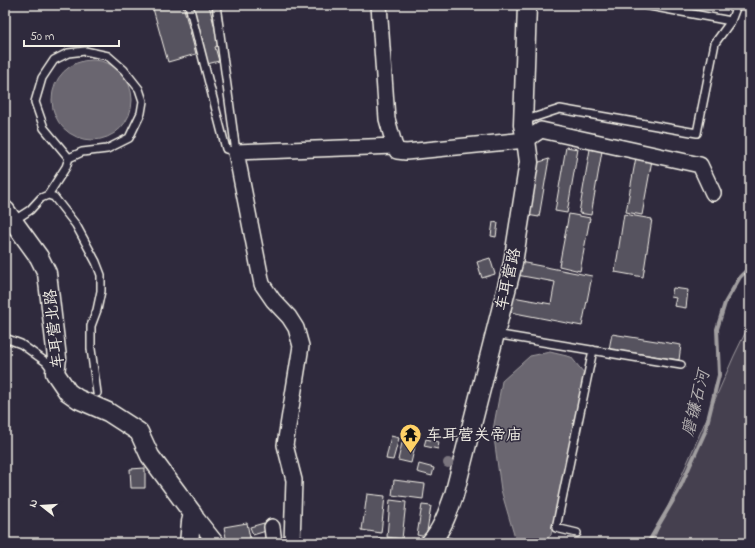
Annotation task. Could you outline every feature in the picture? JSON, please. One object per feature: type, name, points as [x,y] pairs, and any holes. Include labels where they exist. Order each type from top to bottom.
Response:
[{"type":"street","points":[[379,5],[387,119],[395,146],[398,150],[406,152],[526,140],[541,130],[700,165],[713,193]]},
{"type":"street","name":"车耳营路","points":[[430,543],[445,521],[454,495],[513,262],[529,162],[523,125],[527,5]]},
{"type":"street","points":[[292,543],[294,480],[285,446],[301,346],[296,328],[290,317],[272,300],[262,284],[236,152],[395,146]]},
{"type":"street","name":"车耳营北路","points":[[9,216],[39,256],[46,273],[57,358],[55,373],[68,392],[108,412],[139,432],[150,456],[193,514]]},
{"type":"street","points":[[189,543],[193,514]]},
{"type":"street","points":[[193,514],[216,543]]},
{"type":"street","points":[[272,527],[274,543]]},
{"type":"lane","points":[[189,5],[226,149],[236,152],[216,5]]},
{"type":"lane","points":[[644,5],[731,21]]},
{"type":"lane","points":[[523,121],[560,109],[697,133],[715,43],[731,21],[737,5]]},
{"type":"lane","points":[[9,216],[30,210],[42,198],[48,195],[66,167],[69,158],[82,152],[107,149],[128,138],[141,113],[142,101],[139,89],[124,70],[108,56],[86,51],[68,53],[54,60],[42,78],[35,102],[44,128],[69,158]]},
{"type":"lane","points":[[48,195],[54,197],[76,225],[96,262],[101,275],[101,291],[97,310],[91,326],[91,349],[96,393]]},
{"type":"lane","points":[[495,334],[681,365]]},
{"type":"lane","points":[[5,338],[21,344],[46,362],[55,373]]},
{"type":"lane","points":[[577,533],[556,528],[593,350]]},
{"type":"shaded area","points":[[92,60],[107,63],[120,72],[129,85],[132,100],[129,115],[120,128],[107,137],[92,140],[77,137],[64,128],[55,115],[52,100],[55,85],[64,72],[77,63]]},
{"type":"shaded area","points":[[750,323],[750,543],[652,543],[734,356]]},
{"type":"shaded area","points":[[550,352],[571,357],[584,373],[551,535],[542,543],[525,543],[515,538],[501,490],[493,430],[502,381],[530,356]]},
{"type":"building","points":[[152,5],[183,5],[196,54],[168,62]]},
{"type":"building","points":[[193,5],[209,5],[219,45],[215,47],[219,61],[207,64]]},
{"type":"building","points":[[566,147],[578,149],[567,213],[555,211]]},
{"type":"building","points":[[590,149],[602,151],[591,215],[579,213]]},
{"type":"building","points":[[636,157],[652,160],[642,215],[626,212]]},
{"type":"building","points":[[549,159],[539,217],[527,215],[533,164]]},
{"type":"building","points":[[569,214],[590,218],[580,271],[559,266]]},
{"type":"building","points":[[624,214],[652,219],[643,277],[615,272]]},
{"type":"building","points":[[493,222],[498,223],[496,237],[491,236]]},
{"type":"building","points":[[490,258],[495,274],[482,278],[477,262]]},
{"type":"building","points":[[520,262],[592,276],[582,326],[510,312],[513,297],[551,304],[555,282],[517,275]]},
{"type":"building","points":[[673,288],[688,290],[686,308],[674,306],[676,298],[671,297]]},
{"type":"building","points":[[612,334],[681,345],[679,360],[609,349]]},
{"type":"building","points":[[391,436],[399,438],[393,460],[386,459]]},
{"type":"building","points":[[426,439],[439,442],[438,449],[424,446]]},
{"type":"building","points":[[402,443],[415,446],[411,463],[398,460]]},
{"type":"building","points":[[419,464],[434,468],[432,476],[417,472]]},
{"type":"building","points":[[145,468],[145,488],[131,488],[130,469]]},
{"type":"building","points":[[394,480],[425,484],[423,499],[392,495]]},
{"type":"building","points":[[367,494],[385,496],[381,533],[362,530]]},
{"type":"building","points":[[390,500],[406,502],[402,539],[387,537]]},
{"type":"building","points":[[422,505],[431,506],[426,537],[417,535]]},
{"type":"building","points":[[247,523],[251,543],[227,543],[224,527]]},
{"type":"building","points":[[264,523],[266,531],[253,535],[250,527]]},
{"type":"building","points":[[447,537],[462,541],[461,543],[445,543]]},
{"type":"building","points":[[379,538],[389,539],[389,543],[378,543]]},
{"type":"waterway","name":"磨镰石河","points":[[648,543],[678,492],[705,432],[719,375],[717,329],[725,303],[740,277],[750,267]]},
{"type":"place","name":"车耳营关帝庙","points":[[411,454]]}]
